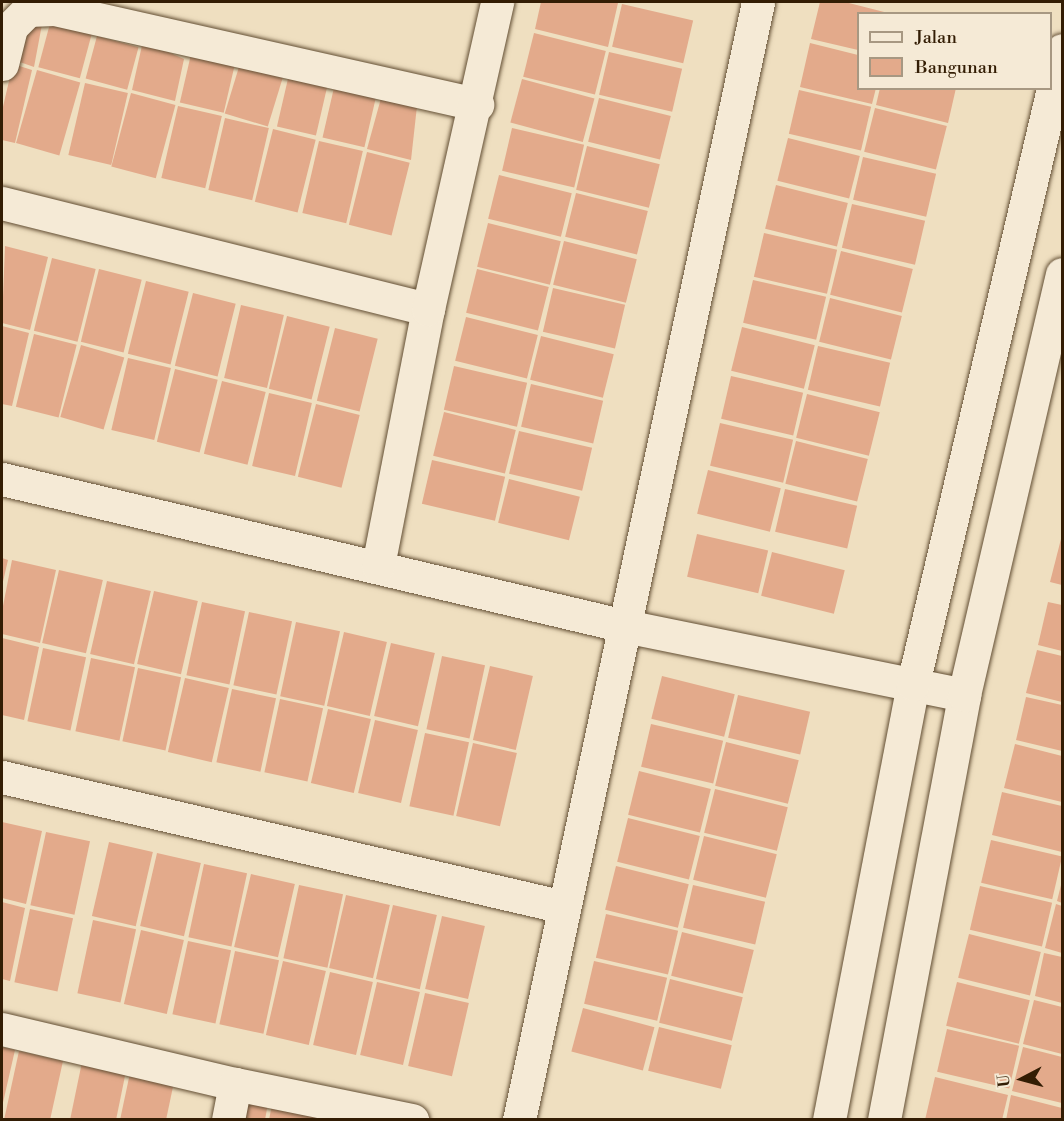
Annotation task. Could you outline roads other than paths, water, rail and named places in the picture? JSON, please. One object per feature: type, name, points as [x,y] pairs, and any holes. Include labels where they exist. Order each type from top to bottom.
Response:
[{"type":"street","points":[[378,566],[429,309],[477,104],[497,2]]},
{"type":"street","points":[[519,1119],[758,2]]},
{"type":"street","points":[[2,64],[11,27],[28,10],[54,9],[477,104]]},
{"type":"street","points":[[829,1119],[913,684],[1062,50]]},
{"type":"street","points":[[2,203],[429,309]]},
{"type":"street","points":[[884,1119],[964,695],[1052,361],[1062,274]]},
{"type":"street","points":[[2,479],[378,566],[625,627],[964,695]]},
{"type":"street","points":[[2,777],[564,907]]},
{"type":"street","points":[[2,1029],[235,1084],[412,1119]]},
{"type":"street","points":[[228,1119],[235,1084]]}]
